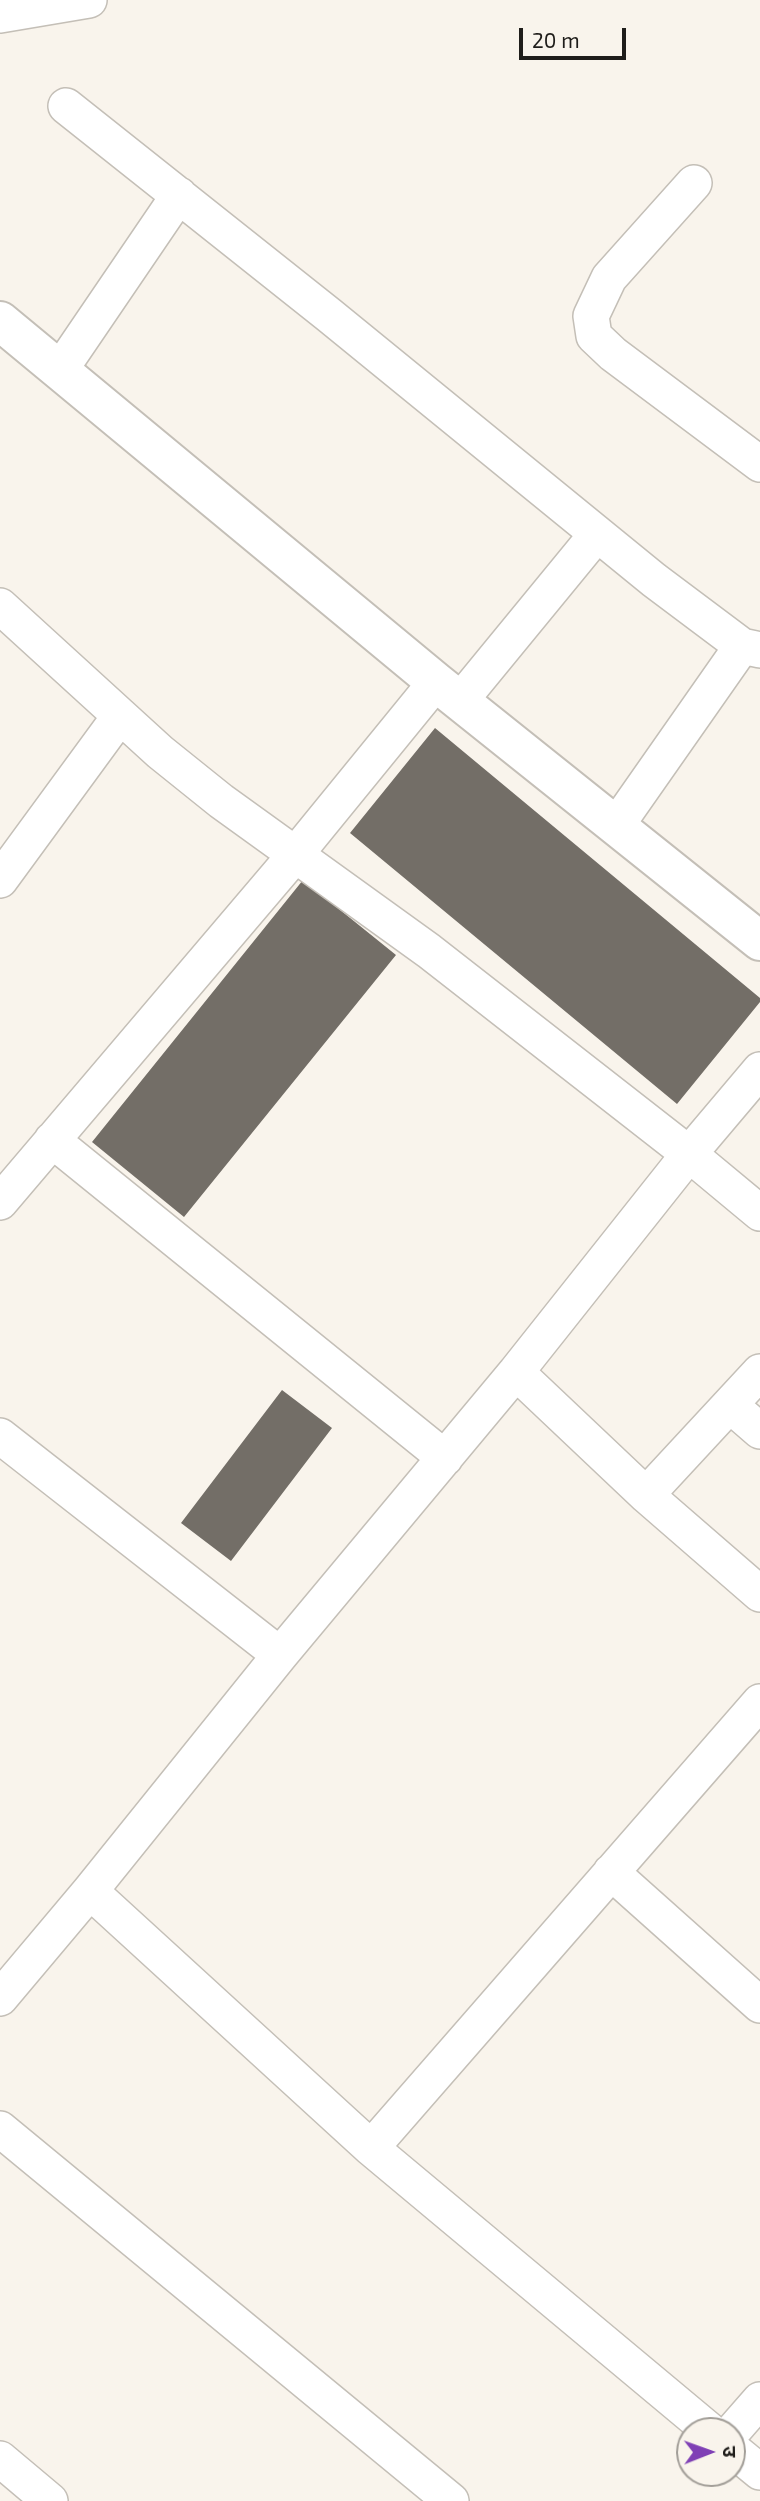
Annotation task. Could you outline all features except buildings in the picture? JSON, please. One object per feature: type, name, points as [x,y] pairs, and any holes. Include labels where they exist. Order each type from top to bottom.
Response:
[{"type":"street","points":[[0,15],[89,0]]},
{"type":"street","points":[[66,106],[654,580],[751,648],[616,826]]},
{"type":"street","points":[[694,183],[609,278],[591,316],[594,336],[613,354],[760,464]]},
{"type":"street","points":[[60,370],[179,195]]},
{"type":"street","points":[[0,321],[448,691],[760,941]]},
{"type":"street","points":[[0,1202],[295,855],[597,534]]},
{"type":"street","points":[[6,625],[191,777],[429,951],[689,1154],[760,1213]]},
{"type":"street","points":[[0,880],[120,716]]},
{"type":"street","points":[[0,1998],[280,1655],[516,1372],[689,1154],[760,1070]]},
{"type":"street","points":[[52,1140],[445,1458]]},
{"type":"street","points":[[516,1372],[646,1495],[760,1594]]},
{"type":"street","points":[[646,1495],[760,1372]]},
{"type":"street","points":[[730,1405],[760,1430]]},
{"type":"street","points":[[0,1436],[280,1655]]},
{"type":"street","points":[[371,2148],[760,1702]]},
{"type":"street","points":[[611,1872],[760,2005]]},
{"type":"street","points":[[90,1891],[371,2148],[693,2417]]},
{"type":"street","points":[[0,2129],[451,2501]]},
{"type":"street","points":[[745,2417],[760,2400]]},
{"type":"street","points":[[0,2459],[50,2501]]},
{"type":"street","points":[[746,2460],[760,2472]]}]
